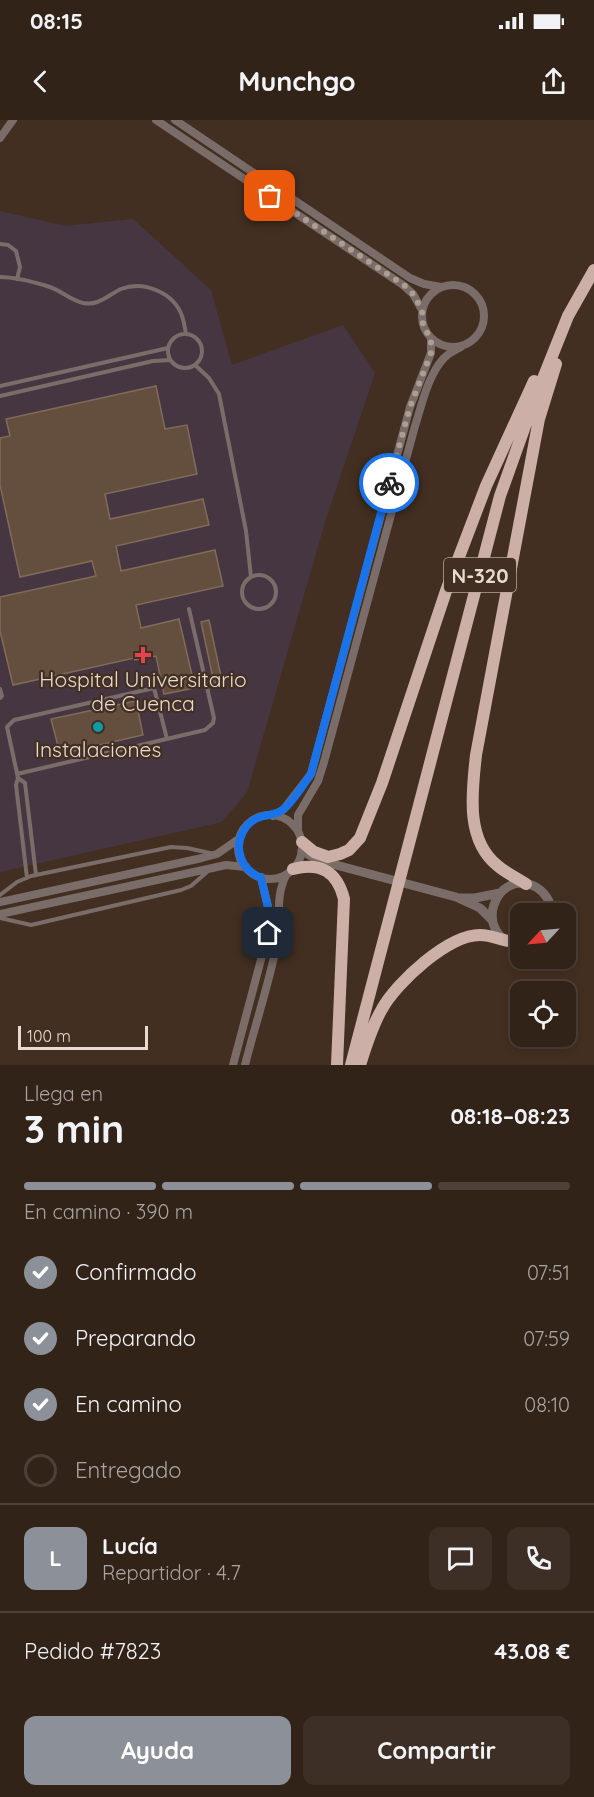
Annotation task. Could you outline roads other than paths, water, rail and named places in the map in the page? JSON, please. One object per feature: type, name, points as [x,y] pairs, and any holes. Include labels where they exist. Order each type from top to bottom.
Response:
[{"type":"highway","name":"N-320","points":[[583,293],[594,270]]},
{"type":"highway","name":"N-320","points":[[351,1065],[500,496],[568,316],[594,270]]},
{"type":"highway","points":[[300,841],[314,852],[328,857],[349,850],[360,838],[382,783],[446,591],[486,486],[560,323],[594,276]]},
{"type":"highway","points":[[526,884],[498,866],[486,853],[478,835],[472,811],[476,755],[539,419],[560,352],[583,293]]},
{"type":"highway","points":[[292,869],[312,866],[326,871],[338,881],[344,899],[337,1065]]},
{"type":"highway","points":[[360,1065],[367,1041],[382,1008],[413,973],[445,947],[465,938],[481,935],[508,941]]},
{"type":"street","points":[[0,138],[13,120]]},
{"type":"street","points":[[156,120],[404,285],[413,294],[422,310],[423,326],[431,339],[445,347],[461,347]]},
{"type":"street","points":[[175,120],[410,278],[424,284],[441,287],[454,285],[463,287],[474,294],[482,304],[484,318],[481,330],[472,341],[446,357],[440,364],[421,407],[324,762],[318,781],[298,816],[300,841],[292,869],[278,897],[277,943],[245,1065]]},
{"type":"street","points":[[422,310],[429,296],[441,287]]},
{"type":"street","points":[[0,902],[217,854],[240,838],[251,822],[273,816],[285,809],[311,774],[407,419],[431,353],[431,339]]},
{"type":"street","points":[[273,816],[286,820],[300,841],[321,861]]},
{"type":"street","points":[[240,838],[240,855],[246,867],[261,878],[273,879],[312,860],[321,861],[456,897],[480,908],[492,920],[499,934],[508,941]]},
{"type":"street","points":[[0,914],[217,866],[246,867]]},
{"type":"street","points":[[233,1065],[268,933],[268,907],[261,878]]},
{"type":"street","points":[[456,897],[475,898],[500,893],[512,885],[526,884],[537,888],[546,896],[548,903]]},
{"type":"street","points":[[492,920],[494,903],[500,893]]},
{"type":"lane","points":[[0,244],[8,245],[16,251],[19,258],[17,279]]},
{"type":"lane","points":[[0,278],[17,279],[50,287],[82,302],[99,302],[132,286],[163,292],[178,307],[183,316],[186,334]]},
{"type":"lane","points":[[0,386],[168,348],[177,336],[186,334],[195,337],[202,349],[201,358],[195,365],[183,368],[176,366],[170,360],[168,348]]},
{"type":"lane","points":[[0,396],[170,360]]},
{"type":"lane","points":[[195,365],[209,378],[219,394],[246,531],[251,577],[242,589],[245,603],[258,609],[267,607],[276,596],[275,586],[265,576],[251,577]]},
{"type":"lane","points":[[17,776],[205,730],[213,723],[214,718],[189,609]]},
{"type":"lane","points":[[27,878],[16,785],[17,776],[7,727],[14,720],[154,688],[167,740]]},
{"type":"lane","points":[[0,689],[2,696],[0,698]]},
{"type":"lane","points":[[17,776],[25,783],[36,875]]},
{"type":"lane","points":[[0,895],[36,875],[171,847],[217,854]]},
{"type":"lane","points":[[0,918],[31,925],[181,890],[191,886],[217,866]]},
{"type":"place","name":"Hospital Universitario de Cuenca","points":[[143,655]]},
{"type":"place","name":"Instalaciones","points":[[98,727]]}]
